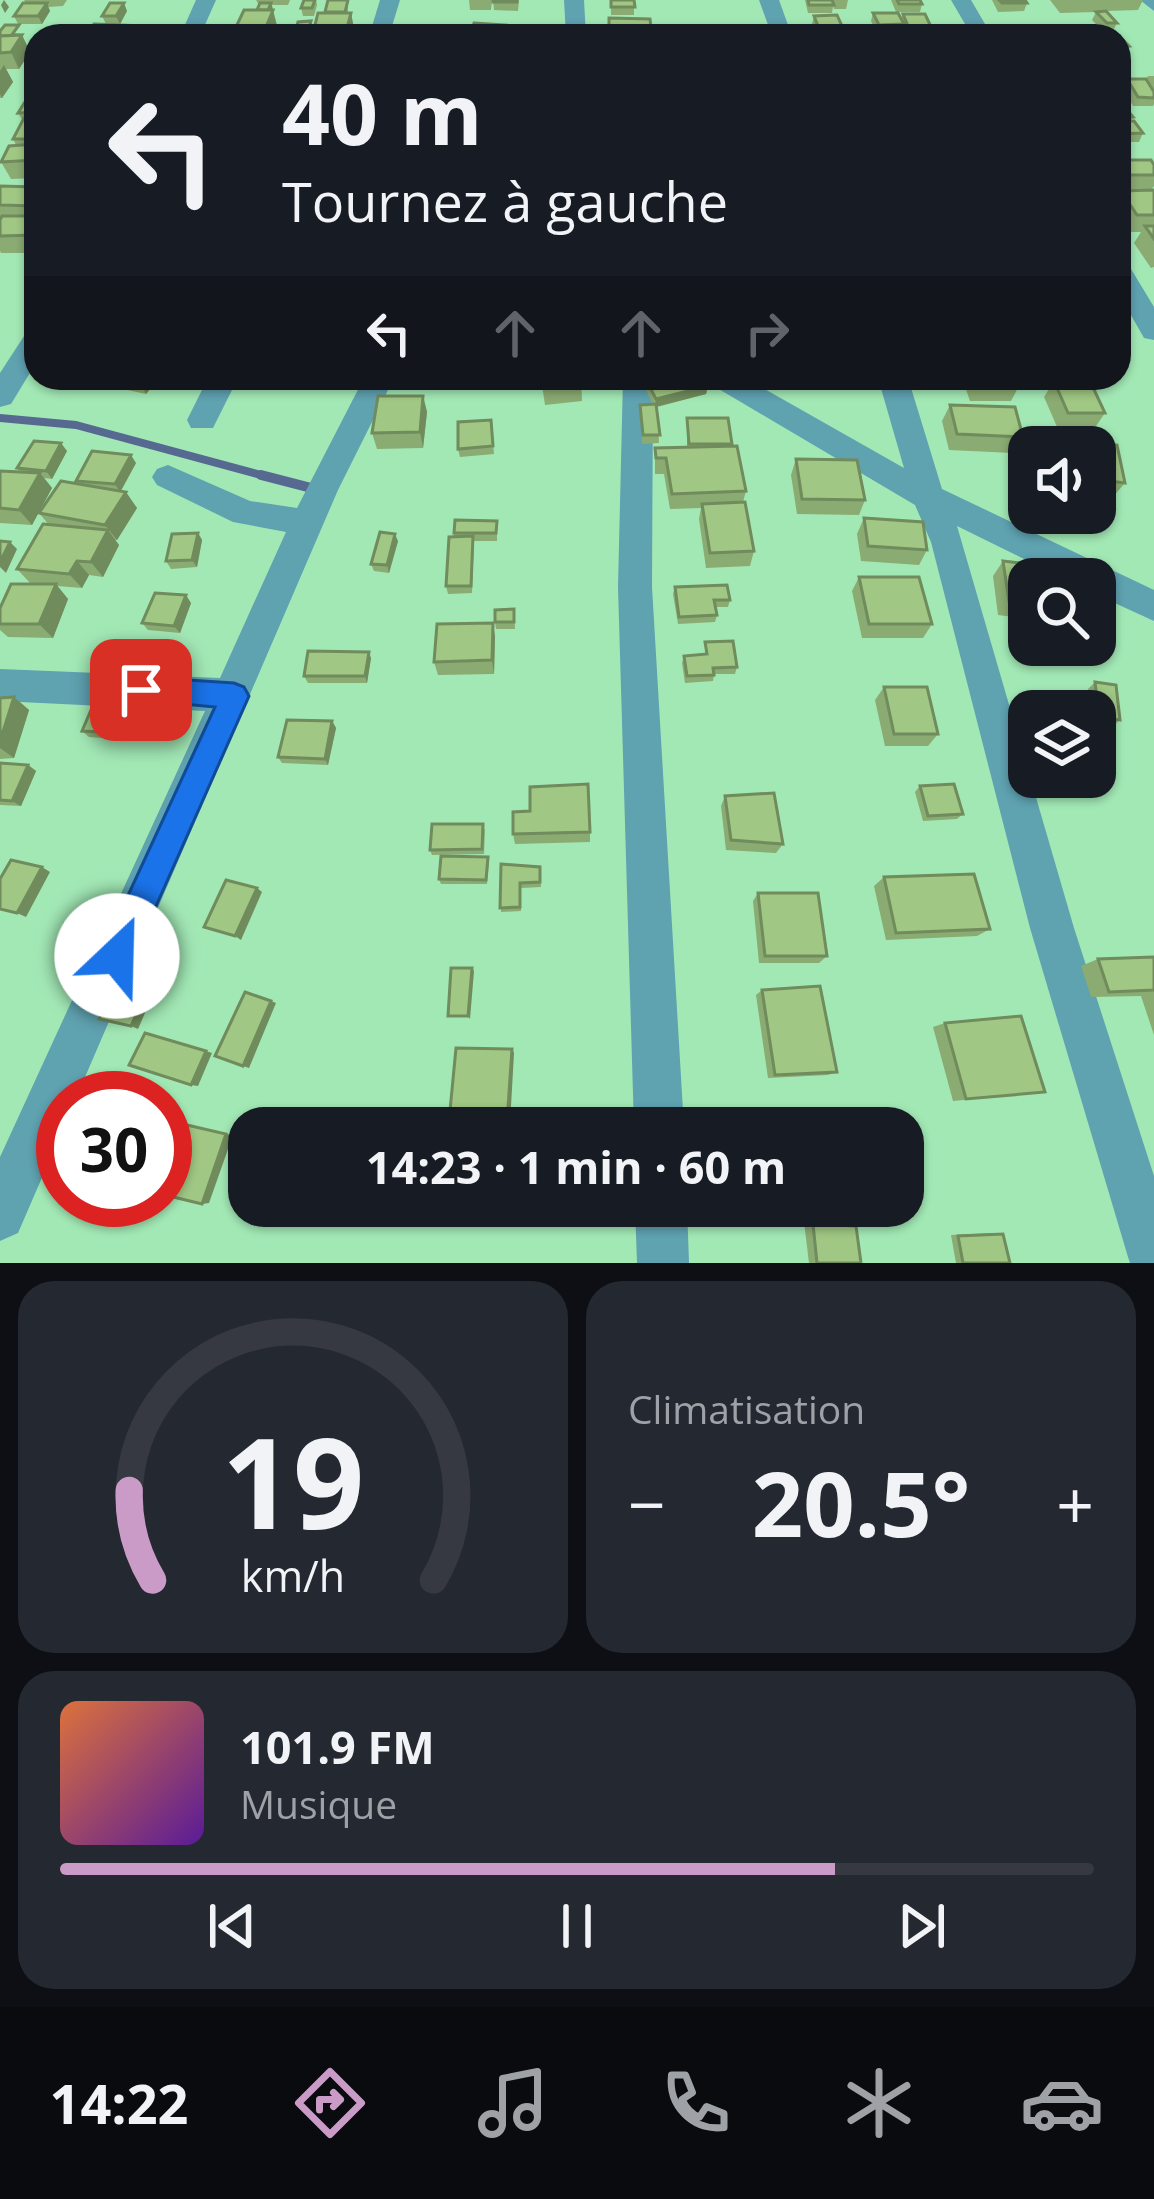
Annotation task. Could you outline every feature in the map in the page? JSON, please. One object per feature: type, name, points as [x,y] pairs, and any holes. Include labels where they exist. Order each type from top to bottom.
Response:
[{"type":"street","points":[[1131,291],[1154,331]]},
{"type":"street","points":[[0,397],[24,359]]},
{"type":"street","points":[[202,420],[217,390]]},
{"type":"street","points":[[0,1215],[309,523],[373,390]]},
{"type":"street","points":[[638,390],[635,587],[658,1107]]},
{"type":"street","points":[[743,390],[928,497],[1154,606]]},
{"type":"street","points":[[897,390],[928,497],[948,542],[1046,905],[1154,1257]]},
{"type":"street","points":[[168,477],[245,513],[309,523]]},
{"type":"street","points":[[0,686],[48,684],[234,696]]},
{"type":"street","points":[[662,1227],[663,1263]]},
{"type":"building","points":[[328,0],[348,0],[345,12],[325,12]]},
{"type":"building","points":[[611,0],[634,0],[635,7],[611,7]]},
{"type":"building","points":[[808,0],[832,0],[834,5],[809,5]]},
{"type":"building","points":[[897,0],[920,0],[922,4],[899,4]]},
{"type":"building","points":[[23,3],[47,3],[38,16],[14,16]]},
{"type":"building","points":[[110,3],[124,3],[116,16],[102,16]]},
{"type":"building","points":[[244,10],[273,10],[267,24],[237,24]]},
{"type":"building","points":[[1106,11],[1117,23],[1107,23],[1096,12]]},
{"type":"building","points":[[318,13],[351,13],[348,24],[315,24]]},
{"type":"building","points":[[873,13],[898,13],[904,24],[878,24]]},
{"type":"building","points":[[903,14],[925,14],[930,24],[907,24]]},
{"type":"building","points":[[837,15],[841,24],[817,24],[814,16]]},
{"type":"building","points":[[609,18],[650,19],[651,24],[609,24]]},
{"type":"building","points":[[5,25],[19,25],[11,36],[0,36]]},
{"type":"building","points":[[22,35],[11,52],[0,53],[0,36]]},
{"type":"building","points":[[1131,79],[1146,79],[1154,98],[1138,97]]},
{"type":"building","points":[[24,118],[24,139],[13,139]]},
{"type":"building","points":[[1131,121],[1134,121],[1143,133],[1131,134]]},
{"type":"building","points":[[24,145],[24,161],[1,162],[9,146]]},
{"type":"building","points":[[1131,160],[1151,160],[1154,175],[1131,175]]},
{"type":"building","points":[[0,186],[24,187],[24,206],[0,205]]},
{"type":"building","points":[[1154,190],[1154,215],[1137,215],[1131,206],[1131,191]]},
{"type":"building","points":[[2,216],[24,216],[24,235],[0,236]]},
{"type":"building","points":[[651,390],[692,390],[656,399]]},
{"type":"building","points":[[1058,390],[1094,390],[1105,413],[1068,413]]},
{"type":"building","points":[[378,396],[423,396],[420,432],[372,433]]},
{"type":"building","points":[[656,404],[660,435],[643,435],[640,405]]},
{"type":"building","points":[[950,405],[1015,407],[1020,426],[1008,426],[1008,436],[957,434]]},
{"type":"building","points":[[687,418],[728,418],[732,444],[689,444]]},
{"type":"building","points":[[491,420],[493,446],[458,449],[458,422]]},
{"type":"building","points":[[34,441],[61,443],[46,471],[17,468]]},
{"type":"building","points":[[1116,445],[1117,445],[1125,483],[1116,482]]},
{"type":"building","points":[[737,446],[746,491],[672,494],[666,458],[656,458],[655,448]]},
{"type":"building","points":[[92,451],[131,455],[115,484],[76,481]]},
{"type":"building","points":[[796,459],[857,460],[865,500],[802,499]]},
{"type":"building","points":[[0,471],[40,473],[19,510],[0,508]]},
{"type":"building","points":[[61,481],[126,492],[105,525],[39,513]]},
{"type":"building","points":[[745,502],[754,551],[710,553],[702,504]]},
{"type":"building","points":[[864,518],[923,522],[927,550],[868,546]]},
{"type":"building","points":[[455,520],[497,521],[496,533],[454,533]]},
{"type":"building","points":[[43,524],[108,530],[91,562],[77,561],[69,574],[17,569]]},
{"type":"building","points":[[380,532],[395,534],[387,565],[371,564]]},
{"type":"building","points":[[198,533],[192,560],[166,561],[172,534]]},
{"type":"building","points":[[473,536],[471,586],[446,586],[449,537]]},
{"type":"building","points":[[0,541],[10,542],[0,562]]},
{"type":"building","points":[[859,577],[919,577],[932,624],[869,624]]},
{"type":"building","points":[[11,584],[56,584],[39,624],[0,624],[0,608]]},
{"type":"building","points":[[727,585],[730,600],[714,600],[717,615],[679,617],[675,587]]},
{"type":"building","points":[[155,593],[186,595],[174,626],[142,623]]},
{"type":"building","points":[[514,609],[514,622],[495,622],[495,610]]},
{"type":"building","points":[[493,623],[492,660],[434,662],[437,624]]},
{"type":"building","points":[[733,641],[737,667],[713,668],[714,675],[687,676],[684,656],[707,654],[705,642]]},
{"type":"building","points":[[308,651],[369,652],[365,676],[304,676]]},
{"type":"building","points":[[1095,682],[1116,685],[1120,720],[1116,719],[1116,690],[1096,690]]},
{"type":"building","points":[[884,687],[927,687],[938,734],[894,734]]},
{"type":"building","points":[[14,697],[0,741],[0,698]]},
{"type":"building","points":[[94,703],[132,705],[121,733],[82,731]]},
{"type":"building","points":[[287,720],[332,721],[325,759],[278,757]]},
{"type":"building","points":[[0,763],[28,765],[12,801],[0,800]]},
{"type":"building","points":[[588,784],[590,832],[513,834],[513,812],[530,811],[530,787]]},
{"type":"building","points":[[954,784],[963,814],[928,816],[920,786]]},
{"type":"building","points":[[774,793],[783,844],[731,840],[725,796]]},
{"type":"building","points":[[432,824],[483,824],[482,849],[430,850]]},
{"type":"building","points":[[441,856],[488,857],[486,880],[439,879]]},
{"type":"building","points":[[11,860],[42,867],[17,913],[0,909],[0,879]]},
{"type":"building","points":[[501,864],[540,867],[540,882],[520,883],[520,907],[500,908]]},
{"type":"building","points":[[974,874],[990,929],[896,933],[884,877]]},
{"type":"building","points":[[226,880],[257,888],[235,936],[204,927]]},
{"type":"building","points":[[758,893],[818,893],[827,956],[765,956]]},
{"type":"building","points":[[1154,957],[1154,990],[1109,992],[1098,959]]},
{"type":"building","points":[[126,962],[156,969],[131,1026],[99,1019]]},
{"type":"building","points":[[451,968],[472,968],[468,1016],[448,1016]]},
{"type":"building","points":[[820,986],[837,1072],[775,1075],[762,990]]},
{"type":"building","points":[[245,992],[271,1001],[243,1066],[215,1056]]},
{"type":"building","points":[[1021,1016],[1045,1092],[966,1099],[945,1023]]},
{"type":"building","points":[[145,1033],[206,1051],[192,1083],[192,1071],[148,1071],[129,1065]]},
{"type":"building","points":[[456,1048],[512,1049],[508,1107],[450,1107]]},
{"type":"building","points":[[192,1126],[226,1134],[202,1204],[192,1202]]},
{"type":"building","points":[[813,1227],[856,1227],[861,1263],[817,1263]]},
{"type":"building","points":[[1003,1234],[1010,1263],[963,1263],[958,1236]]},
{"type":"waterway","points":[[0,418],[76,425],[272,478]]},
{"type":"waterway","points":[[261,475],[319,490]]},
{"type":"route","points":[[117,956],[234,696],[141,690]]}]
